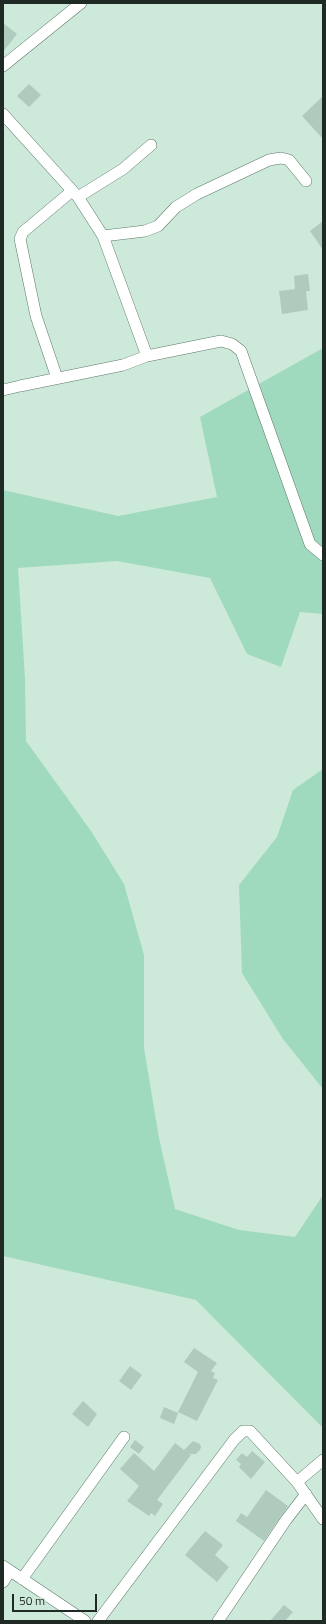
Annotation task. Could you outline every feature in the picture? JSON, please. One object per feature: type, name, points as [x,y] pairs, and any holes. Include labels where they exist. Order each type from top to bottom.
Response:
[{"type":"street","points":[[3,66],[81,3]]},
{"type":"street","points":[[3,114],[75,194],[103,236],[147,356]]},
{"type":"street","points":[[57,378],[36,316],[20,239],[23,232],[75,194],[123,169],[151,145]]},
{"type":"street","points":[[103,236],[145,230],[158,226],[176,207],[196,194],[269,160],[281,158],[289,160],[306,180]]},
{"type":"street","points":[[3,390],[123,365],[147,356],[221,340],[232,344],[241,351],[310,544],[323,555]]},
{"type":"street","points":[[98,1621],[234,1440],[243,1431],[250,1431],[297,1482],[323,1519]]},
{"type":"street","points":[[22,1579],[124,1437]]},
{"type":"street","points":[[297,1482],[323,1460]]},
{"type":"street","points":[[218,1621],[286,1520],[306,1494]]},
{"type":"street","points":[[3,1582],[6,1569],[84,1621]]},
{"type":"green space","points":[[323,348],[323,614],[300,612],[281,667],[247,654],[210,578],[117,561],[18,568],[25,679],[26,741],[91,831],[124,884],[144,955],[144,1048],[159,1138],[175,1209],[239,1230],[295,1237],[323,1195],[323,1428],[196,1300],[3,1256],[3,490],[118,516],[217,497],[200,417]]},
{"type":"green space","points":[[323,769],[323,1089],[283,1039],[242,973],[239,885],[277,837],[293,790]]},
{"type":"building","points":[[3,23],[17,34],[3,52]]},
{"type":"building","points":[[29,84],[41,95],[29,107],[17,96]]},
{"type":"building","points":[[323,96],[323,139],[302,116]]},
{"type":"building","points":[[323,221],[323,250],[310,231]]},
{"type":"building","points":[[308,274],[310,291],[306,291],[308,310],[282,314],[279,291],[295,289],[294,276]]},
{"type":"building","points":[[194,1348],[217,1363],[211,1371],[215,1373],[213,1378],[218,1380],[197,1421],[178,1412],[198,1372],[184,1362]]},
{"type":"building","points":[[130,1366],[142,1375],[131,1390],[119,1381]]},
{"type":"building","points":[[83,1401],[97,1414],[88,1427],[72,1414]]},
{"type":"building","points":[[164,1407],[178,1413],[174,1424],[160,1418]]},
{"type":"building","points":[[135,1440],[144,1447],[139,1454],[130,1447]]},
{"type":"building","points":[[193,1441],[200,1444],[200,1450],[196,1454],[189,1454],[191,1455],[157,1500],[163,1504],[155,1516],[151,1513],[149,1516],[127,1501],[139,1486],[120,1469],[134,1453],[154,1471],[175,1443],[184,1450]]},
{"type":"building","points":[[252,1451],[265,1462],[251,1479],[239,1467],[241,1464],[236,1460],[242,1453],[247,1457]]},
{"type":"building","points":[[266,1490],[288,1506],[264,1541],[236,1521],[241,1513],[247,1517]]},
{"type":"building","points":[[205,1531],[223,1545],[215,1555],[229,1567],[217,1582],[185,1555]]},
{"type":"building","points":[[284,1605],[293,1612],[285,1621],[270,1621]]}]
